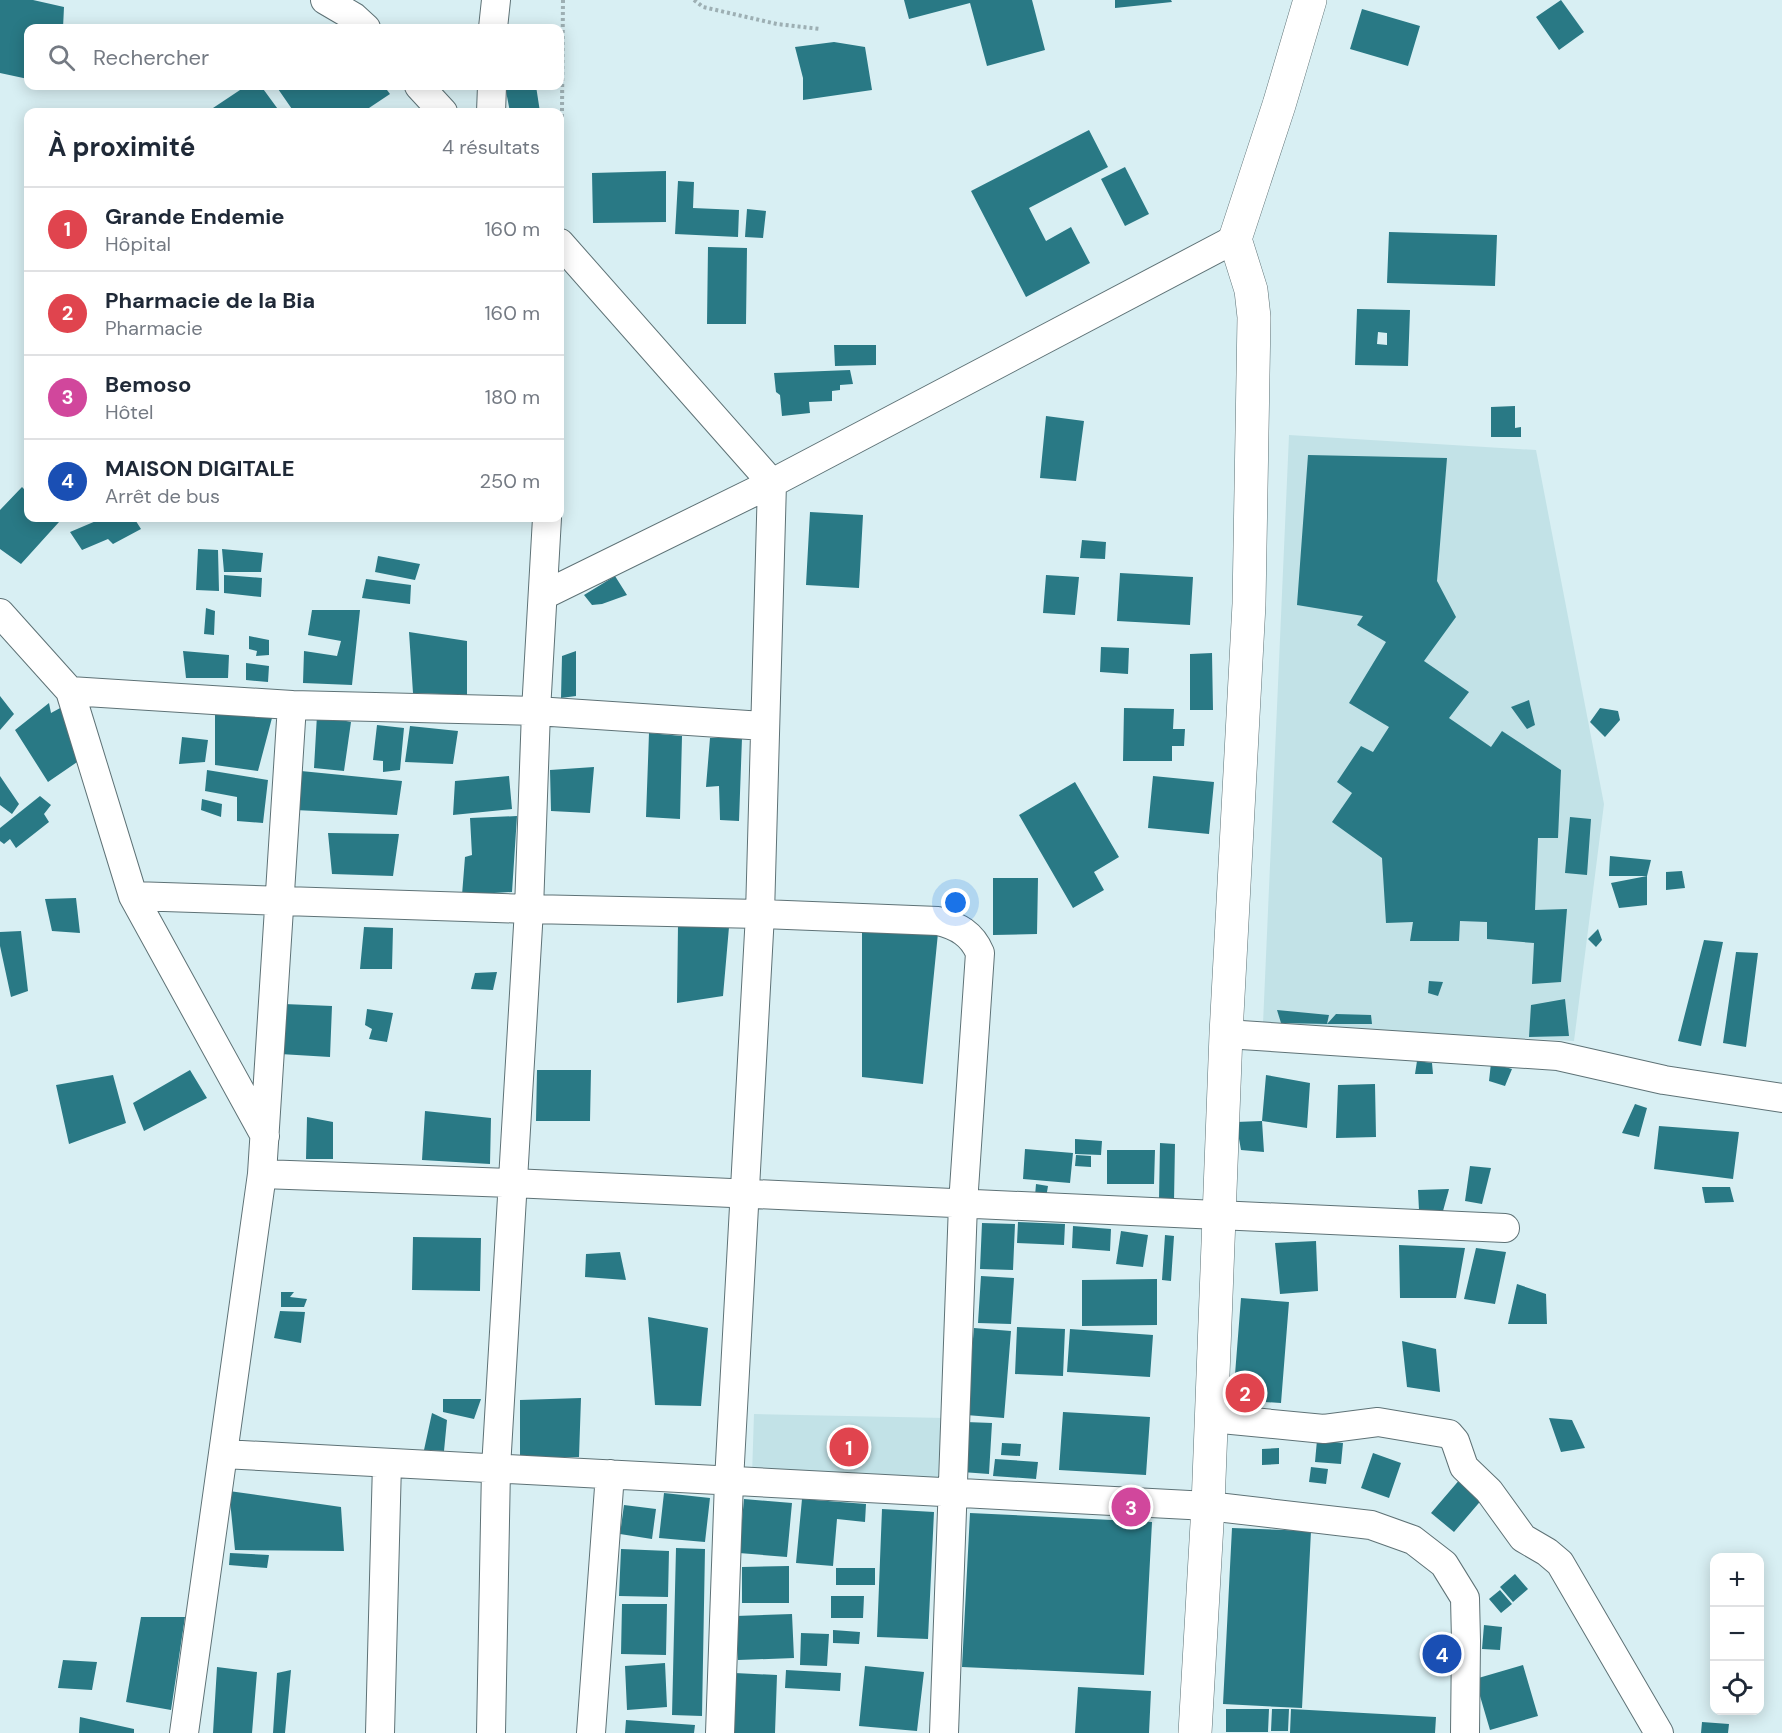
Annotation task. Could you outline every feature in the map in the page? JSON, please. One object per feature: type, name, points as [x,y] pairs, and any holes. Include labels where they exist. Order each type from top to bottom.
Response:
[{"type":"main road","points":[[1195,1733],[1208,1506],[1226,1034],[1249,604],[1254,317],[1251,290],[1235,238],[1279,105],[1310,0]]},
{"type":"street","points":[[325,0],[358,15]]},
{"type":"street","points":[[423,90],[439,108]]},
{"type":"street","points":[[491,108],[492,90]]},
{"type":"street","points":[[544,595],[772,483],[1235,238]]},
{"type":"street","points":[[564,253],[772,483],[760,914],[729,1481],[720,1733]]},
{"type":"street","points":[[491,1733],[496,1468],[529,909],[536,711],[547,522]]},
{"type":"street","points":[[0,613],[70,691],[133,896],[265,1136]]},
{"type":"street","points":[[70,691],[292,705],[536,711],[765,726]]},
{"type":"street","points":[[184,1733],[262,1174],[292,705]]},
{"type":"street","points":[[133,896],[938,921],[963,931],[975,942],[980,953],[963,1204],[944,1733]]},
{"type":"street","points":[[1226,1034],[1558,1056],[1664,1080],[1782,1098]]},
{"type":"street","points":[[262,1174],[512,1183],[1505,1228]]},
{"type":"street","points":[[1211,1418],[1324,1429],[1378,1422],[1449,1434],[1455,1441],[1464,1467],[1489,1491],[1523,1538],[1547,1552],[1565,1571],[1659,1733]]},
{"type":"street","points":[[223,1454],[1208,1506],[1371,1525],[1413,1540],[1444,1564],[1465,1598],[1465,1733]]},
{"type":"street","points":[[380,1733],[387,1463]]},
{"type":"street","points":[[591,1733],[610,1474]]},
{"type":"path","points":[[563,0],[563,24]]},
{"type":"path","points":[[694,0],[703,7],[777,24],[820,29]]},
{"type":"path","points":[[562,90],[562,108]]},
{"type":"shaded area","points":[[1289,435],[1536,450],[1604,804],[1574,1041],[1263,1024]]},
{"type":"shaded area","points":[[754,1414],[946,1418],[944,1479],[752,1476]]},
{"type":"building","points":[[0,0],[33,0],[64,7],[63,24],[24,24],[24,78],[0,73]]},
{"type":"building","points":[[904,0],[1032,0],[1045,50],[987,66],[970,3],[909,19]]},
{"type":"building","points":[[1115,0],[1171,0],[1172,2],[1115,8]]},
{"type":"building","points":[[1561,0],[1584,32],[1559,50],[1536,17]]},
{"type":"building","points":[[1362,9],[1420,26],[1408,66],[1350,49]]},
{"type":"building","points":[[834,42],[865,47],[872,90],[803,100],[803,78],[795,47]]},
{"type":"building","points":[[240,90],[264,90],[277,108],[213,108]]},
{"type":"building","points":[[279,90],[387,90],[390,94],[369,108],[291,108]]},
{"type":"building","points":[[506,90],[537,90],[539,108],[509,108]]},
{"type":"building","points":[[1089,130],[1108,167],[1029,208],[1046,241],[1071,227],[1090,263],[1026,297],[971,191]]},
{"type":"building","points":[[1125,167],[1149,214],[1125,226],[1101,179]]},
{"type":"building","points":[[666,171],[666,222],[593,223],[592,173]]},
{"type":"building","points":[[678,181],[694,182],[693,208],[739,210],[738,237],[675,234]]},
{"type":"building","points":[[747,209],[766,211],[763,238],[745,237]]},
{"type":"building","points":[[1389,232],[1497,235],[1495,286],[1387,283]]},
{"type":"building","points":[[708,247],[747,248],[746,324],[707,324]]},
{"type":"building","points":[[1357,309],[1410,310],[1408,366],[1355,365]],"holes":[[[1378,332],[1387,333],[1387,345],[1377,344]]]},
{"type":"building","points":[[834,345],[876,345],[876,365],[835,366]]},
{"type":"building","points":[[850,370],[853,384],[840,385],[840,390],[832,391],[832,401],[809,402],[810,413],[782,416],[780,395],[776,392],[774,373]]},
{"type":"building","points":[[1515,406],[1515,428],[1521,427],[1521,437],[1491,437],[1491,407]]},
{"type":"building","points":[[1046,416],[1084,421],[1076,481],[1040,478]]},
{"type":"building","points":[[1308,455],[1447,458],[1437,581],[1456,617],[1424,661],[1469,692],[1449,718],[1491,747],[1502,731],[1561,770],[1558,838],[1538,838],[1535,910],[1567,909],[1561,982],[1532,984],[1534,943],[1487,939],[1487,922],[1460,921],[1459,941],[1410,941],[1413,922],[1386,923],[1382,858],[1332,822],[1352,793],[1337,782],[1361,746],[1373,752],[1389,727],[1349,703],[1386,642],[1357,625],[1363,616],[1297,605]]},
{"type":"building","points":[[22,487],[24,489],[24,522],[59,522],[21,564],[0,549],[0,510]]},
{"type":"building","points":[[810,512],[863,515],[859,588],[806,585]]},
{"type":"building","points":[[94,522],[137,522],[141,529],[113,544],[108,539],[82,550],[70,532]]},
{"type":"building","points":[[1082,540],[1106,542],[1105,559],[1080,558]]},
{"type":"building","points":[[198,549],[218,550],[219,591],[196,590]]},
{"type":"building","points":[[222,549],[263,553],[261,572],[224,572]]},
{"type":"building","points":[[378,556],[420,564],[415,580],[375,572]]},
{"type":"building","points":[[1120,573],[1193,577],[1190,625],[1117,621]]},
{"type":"building","points":[[224,575],[262,578],[261,597],[224,593]]},
{"type":"building","points":[[1046,575],[1079,577],[1075,615],[1043,613]]},
{"type":"building","points":[[615,576],[627,595],[592,605],[584,595]]},
{"type":"building","points":[[366,579],[411,585],[410,604],[362,598]]},
{"type":"building","points":[[206,608],[215,611],[214,635],[204,634]]},
{"type":"building","points":[[312,610],[360,610],[352,685],[303,683],[304,651],[337,656],[341,641],[308,635]]},
{"type":"building","points":[[409,632],[467,641],[467,695],[413,693]]},
{"type":"building","points":[[249,636],[269,640],[269,655],[256,656],[257,651],[249,649]]},
{"type":"building","points":[[1101,647],[1129,648],[1128,674],[1100,672]]},
{"type":"building","points":[[183,651],[229,655],[228,678],[186,678]]},
{"type":"building","points":[[576,651],[576,696],[561,698],[562,656]]},
{"type":"building","points":[[1212,653],[1213,710],[1190,710],[1190,654]]},
{"type":"building","points":[[246,663],[269,666],[268,682],[246,680]]},
{"type":"building","points":[[0,696],[14,714],[0,730]]},
{"type":"building","points":[[1529,700],[1535,725],[1527,729],[1511,707]]},
{"type":"building","points":[[49,703],[51,713],[62,707],[83,758],[48,782],[15,730]]},
{"type":"building","points":[[1124,708],[1174,709],[1173,729],[1185,729],[1184,746],[1172,746],[1172,761],[1123,761]]},
{"type":"building","points":[[1600,708],[1618,711],[1620,720],[1605,737],[1590,722]]},
{"type":"building","points":[[215,714],[272,718],[258,771],[215,765]]},
{"type":"building","points":[[317,715],[351,722],[344,771],[314,768]]},
{"type":"building","points":[[377,725],[404,728],[400,770],[383,772],[383,761],[373,760]]},
{"type":"building","points":[[410,726],[458,731],[453,764],[405,762]]},
{"type":"building","points":[[649,733],[682,736],[680,819],[646,817]]},
{"type":"building","points":[[182,737],[208,740],[205,762],[179,764]]},
{"type":"building","points":[[710,738],[742,738],[739,821],[720,820],[719,786],[706,787]]},
{"type":"building","points":[[594,767],[590,813],[551,811],[550,770]]},
{"type":"building","points":[[207,770],[268,780],[263,823],[237,821],[237,797],[205,791]]},
{"type":"building","points":[[301,771],[402,781],[397,815],[295,810]]},
{"type":"building","points":[[0,776],[19,804],[12,814],[0,805]]},
{"type":"building","points":[[509,776],[512,809],[453,815],[455,781]]},
{"type":"building","points":[[1153,776],[1214,782],[1209,834],[1148,828]]},
{"type":"building","points":[[1075,782],[1119,857],[1094,872],[1104,890],[1073,908],[1019,815]]},
{"type":"building","points":[[40,796],[51,805],[44,814],[49,822],[16,848],[10,839],[4,844],[0,841],[0,828]]},
{"type":"building","points":[[202,799],[222,804],[221,817],[201,810]]},
{"type":"building","points":[[517,816],[512,892],[462,895],[465,857],[472,855],[470,818]]},
{"type":"building","points":[[1570,817],[1591,819],[1587,875],[1565,873]]},
{"type":"building","points":[[328,833],[399,834],[393,876],[332,874]]},
{"type":"building","points":[[1610,856],[1651,860],[1647,876],[1609,876]]},
{"type":"building","points":[[1682,871],[1685,888],[1666,890],[1666,872]]},
{"type":"building","points":[[1647,876],[1647,905],[1619,908],[1611,883]]},
{"type":"building","points":[[993,878],[1038,878],[1037,934],[993,935]]},
{"type":"building","points":[[76,898],[80,933],[52,931],[45,899]]},
{"type":"building","points":[[678,925],[729,927],[723,996],[677,1003]]},
{"type":"building","points":[[862,926],[938,933],[923,1084],[862,1077]]},
{"type":"building","points":[[364,927],[393,928],[392,969],[360,969]]},
{"type":"building","points":[[1598,929],[1602,940],[1596,947],[1588,939]]},
{"type":"building","points":[[21,931],[28,991],[11,997],[0,946],[0,932]]},
{"type":"building","points":[[1704,940],[1723,942],[1701,1046],[1678,1041]]},
{"type":"building","points":[[1736,952],[1758,953],[1746,1047],[1723,1043]]},
{"type":"building","points":[[497,972],[493,990],[471,989],[475,973]]},
{"type":"building","points":[[1429,981],[1443,982],[1438,996],[1428,993]]},
{"type":"building","points":[[1565,999],[1569,1036],[1529,1037],[1531,1005]]},
{"type":"building","points":[[284,1004],[332,1006],[330,1057],[280,1054]]},
{"type":"building","points":[[367,1009],[393,1013],[387,1042],[369,1039],[372,1029],[365,1025]]},
{"type":"building","points":[[1277,1010],[1329,1015],[1327,1024],[1281,1023]]},
{"type":"building","points":[[1336,1014],[1371,1015],[1372,1024],[1327,1024]]},
{"type":"building","points":[[1417,1061],[1432,1063],[1433,1074],[1415,1074]]},
{"type":"building","points":[[1491,1063],[1512,1069],[1505,1086],[1489,1081]]},
{"type":"building","points":[[190,1070],[207,1098],[144,1131],[133,1103]]},
{"type":"building","points":[[537,1070],[591,1070],[590,1121],[536,1121]]},
{"type":"building","points":[[113,1075],[126,1123],[69,1144],[56,1085]]},
{"type":"building","points":[[1266,1075],[1310,1083],[1307,1128],[1262,1121]]},
{"type":"building","points":[[1375,1084],[1376,1137],[1336,1138],[1338,1085]]},
{"type":"building","points":[[1635,1104],[1647,1108],[1639,1137],[1622,1133]]},
{"type":"building","points":[[425,1111],[491,1118],[490,1164],[422,1160]]},
{"type":"building","points":[[307,1117],[333,1122],[333,1159],[306,1159]]},
{"type":"building","points":[[1262,1121],[1264,1152],[1241,1150],[1236,1122]]},
{"type":"building","points":[[1659,1126],[1739,1132],[1733,1179],[1654,1169]]},
{"type":"building","points":[[1075,1139],[1102,1141],[1101,1155],[1075,1154]]},
{"type":"building","points":[[1160,1143],[1175,1144],[1174,1201],[1159,1200]]},
{"type":"building","points":[[1025,1149],[1073,1153],[1070,1183],[1023,1179]]},
{"type":"building","points":[[1107,1150],[1155,1150],[1154,1184],[1107,1184]]},
{"type":"building","points":[[1076,1155],[1091,1156],[1091,1167],[1075,1166]]},
{"type":"building","points":[[1470,1166],[1491,1168],[1482,1204],[1465,1201]]},
{"type":"building","points":[[1036,1184],[1048,1186],[1046,1198],[1035,1196]]},
{"type":"building","points":[[1702,1187],[1730,1187],[1734,1202],[1705,1203]]},
{"type":"building","points":[[1449,1189],[1443,1211],[1419,1210],[1418,1190]]},
{"type":"building","points":[[1018,1222],[1065,1224],[1064,1245],[1017,1243]]},
{"type":"building","points":[[982,1223],[1015,1224],[1013,1270],[980,1269]]},
{"type":"building","points":[[1073,1226],[1111,1229],[1110,1251],[1072,1248]]},
{"type":"building","points":[[1121,1231],[1148,1235],[1143,1267],[1116,1264]]},
{"type":"building","points":[[1165,1235],[1174,1236],[1171,1281],[1162,1280]]},
{"type":"building","points":[[413,1237],[481,1238],[480,1291],[412,1290]]},
{"type":"building","points":[[1316,1241],[1318,1291],[1280,1294],[1275,1243]]},
{"type":"building","points":[[1399,1245],[1465,1248],[1456,1298],[1400,1298]]},
{"type":"building","points":[[1476,1248],[1506,1252],[1495,1304],[1464,1299]]},
{"type":"building","points":[[620,1252],[626,1280],[585,1277],[586,1254]]},
{"type":"building","points":[[981,1276],[1014,1278],[1011,1324],[978,1323]]},
{"type":"building","points":[[1157,1279],[1157,1325],[1082,1326],[1082,1280]]},
{"type":"building","points":[[1517,1284],[1546,1294],[1547,1324],[1508,1324]]},
{"type":"building","points":[[281,1292],[294,1292],[290,1297],[307,1299],[304,1307],[281,1307]]},
{"type":"building","points":[[1241,1298],[1289,1302],[1281,1403],[1233,1400]]},
{"type":"building","points":[[280,1311],[305,1312],[301,1343],[274,1338]]},
{"type":"building","points":[[648,1317],[708,1328],[701,1406],[655,1405]]},
{"type":"building","points":[[1017,1327],[1065,1329],[1063,1376],[1015,1374]]},
{"type":"building","points":[[974,1328],[1011,1331],[1004,1418],[966,1415]]},
{"type":"building","points":[[1070,1329],[1153,1335],[1150,1377],[1067,1372]]},
{"type":"building","points":[[1402,1341],[1436,1349],[1440,1392],[1407,1387]]},
{"type":"building","points":[[581,1398],[579,1457],[520,1458],[520,1400]]},
{"type":"building","points":[[443,1399],[481,1399],[474,1419],[443,1412]]},
{"type":"building","points":[[1063,1412],[1150,1417],[1146,1475],[1059,1470]]},
{"type":"building","points":[[432,1413],[447,1420],[444,1451],[424,1450]]},
{"type":"building","points":[[1549,1418],[1572,1420],[1585,1448],[1561,1452]]},
{"type":"building","points":[[966,1422],[992,1423],[989,1474],[962,1472]]},
{"type":"building","points":[[1317,1440],[1343,1443],[1341,1464],[1315,1462]]},
{"type":"building","points":[[1002,1443],[1021,1444],[1020,1456],[1001,1455]]},
{"type":"building","points":[[1279,1448],[1279,1464],[1262,1465],[1262,1449]]},
{"type":"building","points":[[1373,1453],[1401,1463],[1389,1498],[1361,1488]]},
{"type":"building","points":[[995,1459],[1038,1462],[1036,1479],[993,1476]]},
{"type":"building","points":[[1311,1467],[1328,1469],[1326,1484],[1309,1482]]},
{"type":"building","points":[[1461,1478],[1484,1497],[1454,1532],[1431,1513]]},
{"type":"building","points":[[229,1491],[341,1507],[344,1551],[235,1550]]},
{"type":"building","points":[[664,1493],[710,1498],[705,1542],[659,1538]]},
{"type":"building","points":[[744,1499],[792,1503],[787,1557],[739,1553]]},
{"type":"building","points":[[802,1499],[866,1504],[865,1522],[837,1519],[833,1566],[796,1563]]},
{"type":"building","points":[[624,1505],[656,1509],[652,1539],[620,1534]]},
{"type":"building","points":[[882,1509],[934,1512],[928,1639],[877,1637]]},
{"type":"building","points":[[970,1513],[1152,1522],[1144,1675],[962,1667]]},
{"type":"building","points":[[1232,1528],[1311,1531],[1302,1708],[1223,1704]]},
{"type":"building","points":[[676,1548],[705,1549],[702,1716],[672,1715]]},
{"type":"building","points":[[621,1549],[669,1551],[668,1597],[619,1596]]},
{"type":"building","points":[[230,1553],[269,1555],[267,1568],[229,1565]]},
{"type":"building","points":[[789,1566],[789,1603],[742,1603],[742,1567]]},
{"type":"building","points":[[836,1568],[875,1568],[875,1585],[836,1585]]},
{"type":"building","points":[[1515,1574],[1528,1589],[1513,1602],[1500,1587]]},
{"type":"building","points":[[1500,1590],[1512,1604],[1501,1613],[1489,1599]]},
{"type":"building","points":[[831,1596],[864,1596],[863,1618],[831,1618]]},
{"type":"building","points":[[622,1604],[667,1604],[666,1655],[621,1654]]},
{"type":"building","points":[[792,1614],[794,1658],[738,1660],[736,1616]]},
{"type":"building","points":[[141,1617],[185,1617],[171,1710],[126,1702]]},
{"type":"building","points":[[1484,1625],[1502,1627],[1500,1650],[1482,1649]]},
{"type":"building","points":[[833,1630],[860,1632],[859,1644],[833,1643]]},
{"type":"building","points":[[801,1633],[829,1634],[827,1666],[800,1665]]},
{"type":"building","points":[[63,1660],[97,1662],[92,1690],[58,1688]]},
{"type":"building","points":[[665,1663],[667,1707],[627,1710],[625,1666]]},
{"type":"building","points":[[1523,1665],[1538,1716],[1490,1730],[1475,1679]]},
{"type":"building","points":[[865,1666],[924,1672],[917,1731],[859,1726]]},
{"type":"building","points":[[217,1667],[257,1672],[252,1733],[213,1733]]},
{"type":"building","points":[[291,1670],[285,1733],[273,1733],[277,1673]]},
{"type":"building","points":[[786,1670],[841,1673],[840,1691],[785,1688]]},
{"type":"building","points":[[735,1673],[777,1675],[775,1733],[733,1733]]},
{"type":"building","points":[[1078,1687],[1151,1691],[1149,1733],[1075,1733]]},
{"type":"building","points":[[1226,1709],[1269,1709],[1268,1732],[1226,1732]]},
{"type":"building","points":[[1272,1709],[1289,1709],[1288,1731],[1271,1731]]},
{"type":"building","points":[[1291,1709],[1436,1717],[1435,1733],[1290,1733]]},
{"type":"building","points":[[80,1717],[134,1729],[134,1733],[79,1733]]},
{"type":"building","points":[[626,1720],[695,1725],[694,1733],[625,1733]]},
{"type":"building","points":[[1702,1722],[1729,1724],[1728,1733],[1701,1733]]},
{"type":"place","name":"Pharmacie de la Bia","points":[[1245,1393]]},
{"type":"place","name":"Grande Endemie","points":[[849,1447]]},
{"type":"place","name":"Bemoso","points":[[1131,1507]]},
{"type":"place","name":"MAISON DIGITALE","points":[[1442,1654]]}]
